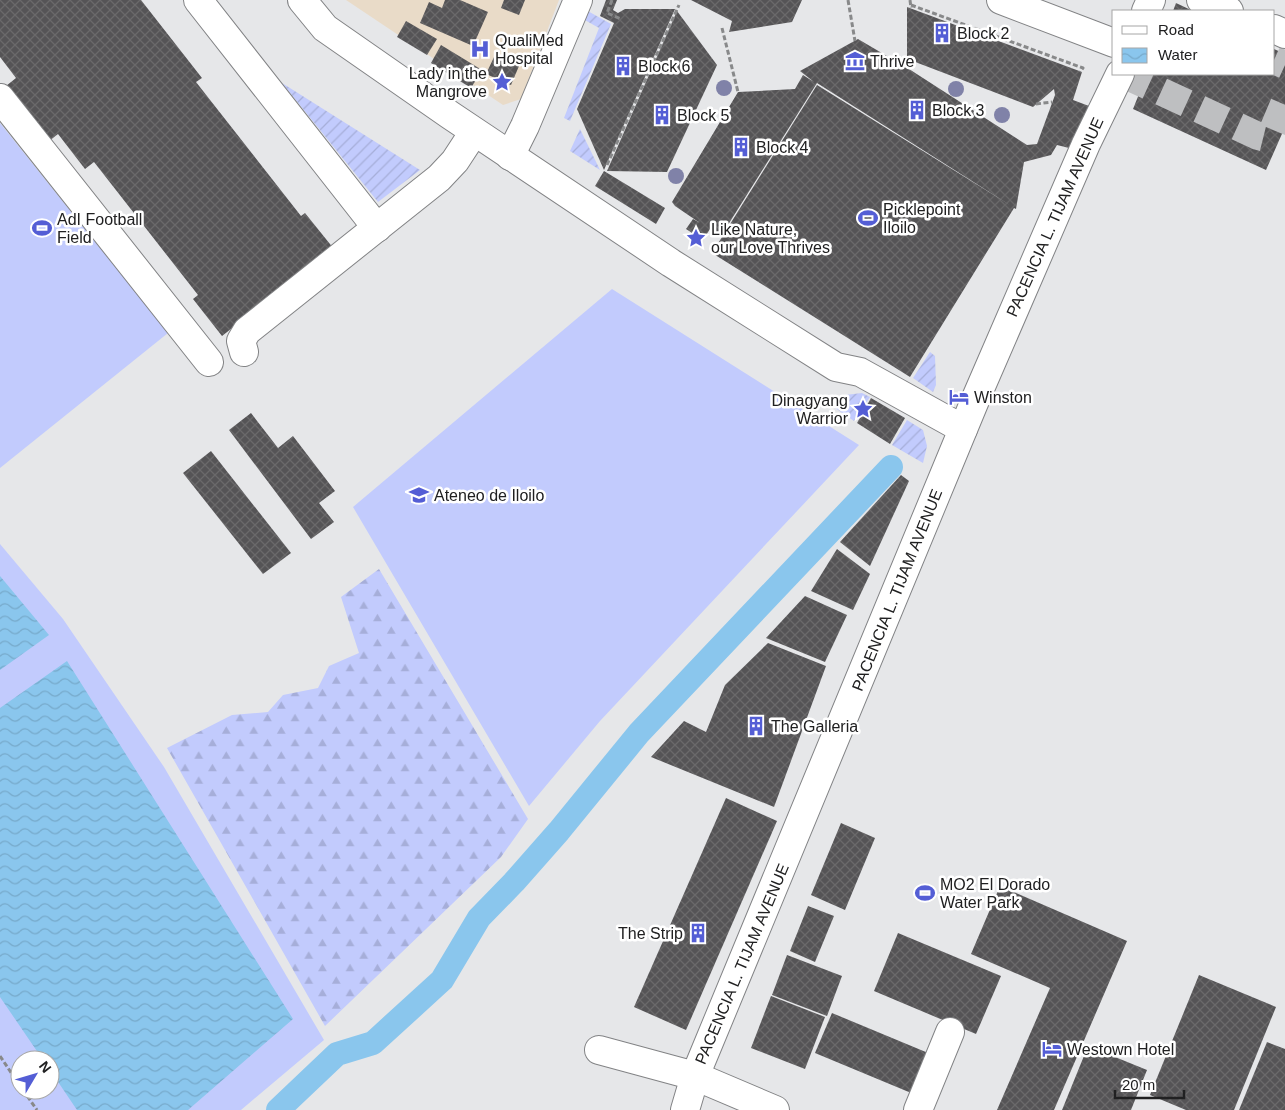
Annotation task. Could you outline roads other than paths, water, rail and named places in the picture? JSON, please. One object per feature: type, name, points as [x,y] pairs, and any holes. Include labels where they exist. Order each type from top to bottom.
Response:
[{"type":"street","points":[[198,0],[377,228]]},
{"type":"street","points":[[302,0],[325,28],[474,132],[671,263],[836,367],[860,372],[963,429]]},
{"type":"street","points":[[510,156],[525,126],[576,0]]},
{"type":"street","points":[[1001,0],[1112,41]]},
{"type":"street","points":[[1201,0],[1226,10]]},
{"type":"street","name":"PACENCIA L. TIJAM AVENUE","points":[[685,1110],[695,1076],[963,429],[1086,144],[1120,75]]},
{"type":"street","points":[[0,98],[206,365],[246,342],[377,228],[446,172],[474,132]]},
{"type":"street","points":[[918,1110],[950,1032]]},
{"type":"street","points":[[599,1050],[695,1076],[776,1110]]},
{"type":"water","points":[[0,576],[49,635],[0,670]]},
{"type":"water","points":[[67,661],[293,1019],[188,1110],[77,1110],[60,1085],[60,1050],[36,1050],[0,997],[0,708]]},
{"type":"waterway","points":[[278,1110],[337,1054],[373,1043],[442,980],[479,918],[559,831],[639,733],[891,467]]},
{"type":"tunnel","points":[[1275,60],[1285,65]]},
{"type":"tunnel","points":[[1125,75],[1266,138],[1271,135],[1285,102]]},
{"type":"place","name":"Block 2","points":[[942,33]]},
{"type":"place","name":"QualiMed Hospital","points":[[480,49]]},
{"type":"place","name":"Thrive","points":[[855,61]]},
{"type":"place","name":"Block 6","points":[[623,66]]},
{"type":"place","name":"Lady in the Mangrove","points":[[502,82]]},
{"type":"place","name":"Block 3","points":[[917,110]]},
{"type":"place","name":"Block 5","points":[[662,115]]},
{"type":"place","name":"Block 4","points":[[741,147]]},
{"type":"place","name":"Picklepoint Iloilo","points":[[868,218]]},
{"type":"place","name":"AdI Football Field","points":[[42,228]]},
{"type":"place","name":"Like Nature, our Love Thrives","points":[[696,238]]},
{"type":"place","name":"Winston","points":[[959,397]]},
{"type":"place","name":"Dinagyang Warrior","points":[[863,409]]},
{"type":"place","name":"Ateneo de Iloilo","points":[[419,495]]},
{"type":"place","name":"The Galleria","points":[[756,726]]},
{"type":"place","name":"MO2 El Dorado Water Park","points":[[925,893]]},
{"type":"place","name":"The Strip","points":[[698,933]]},
{"type":"place","name":"Westown Hotel","points":[[1052,1049]]}]
